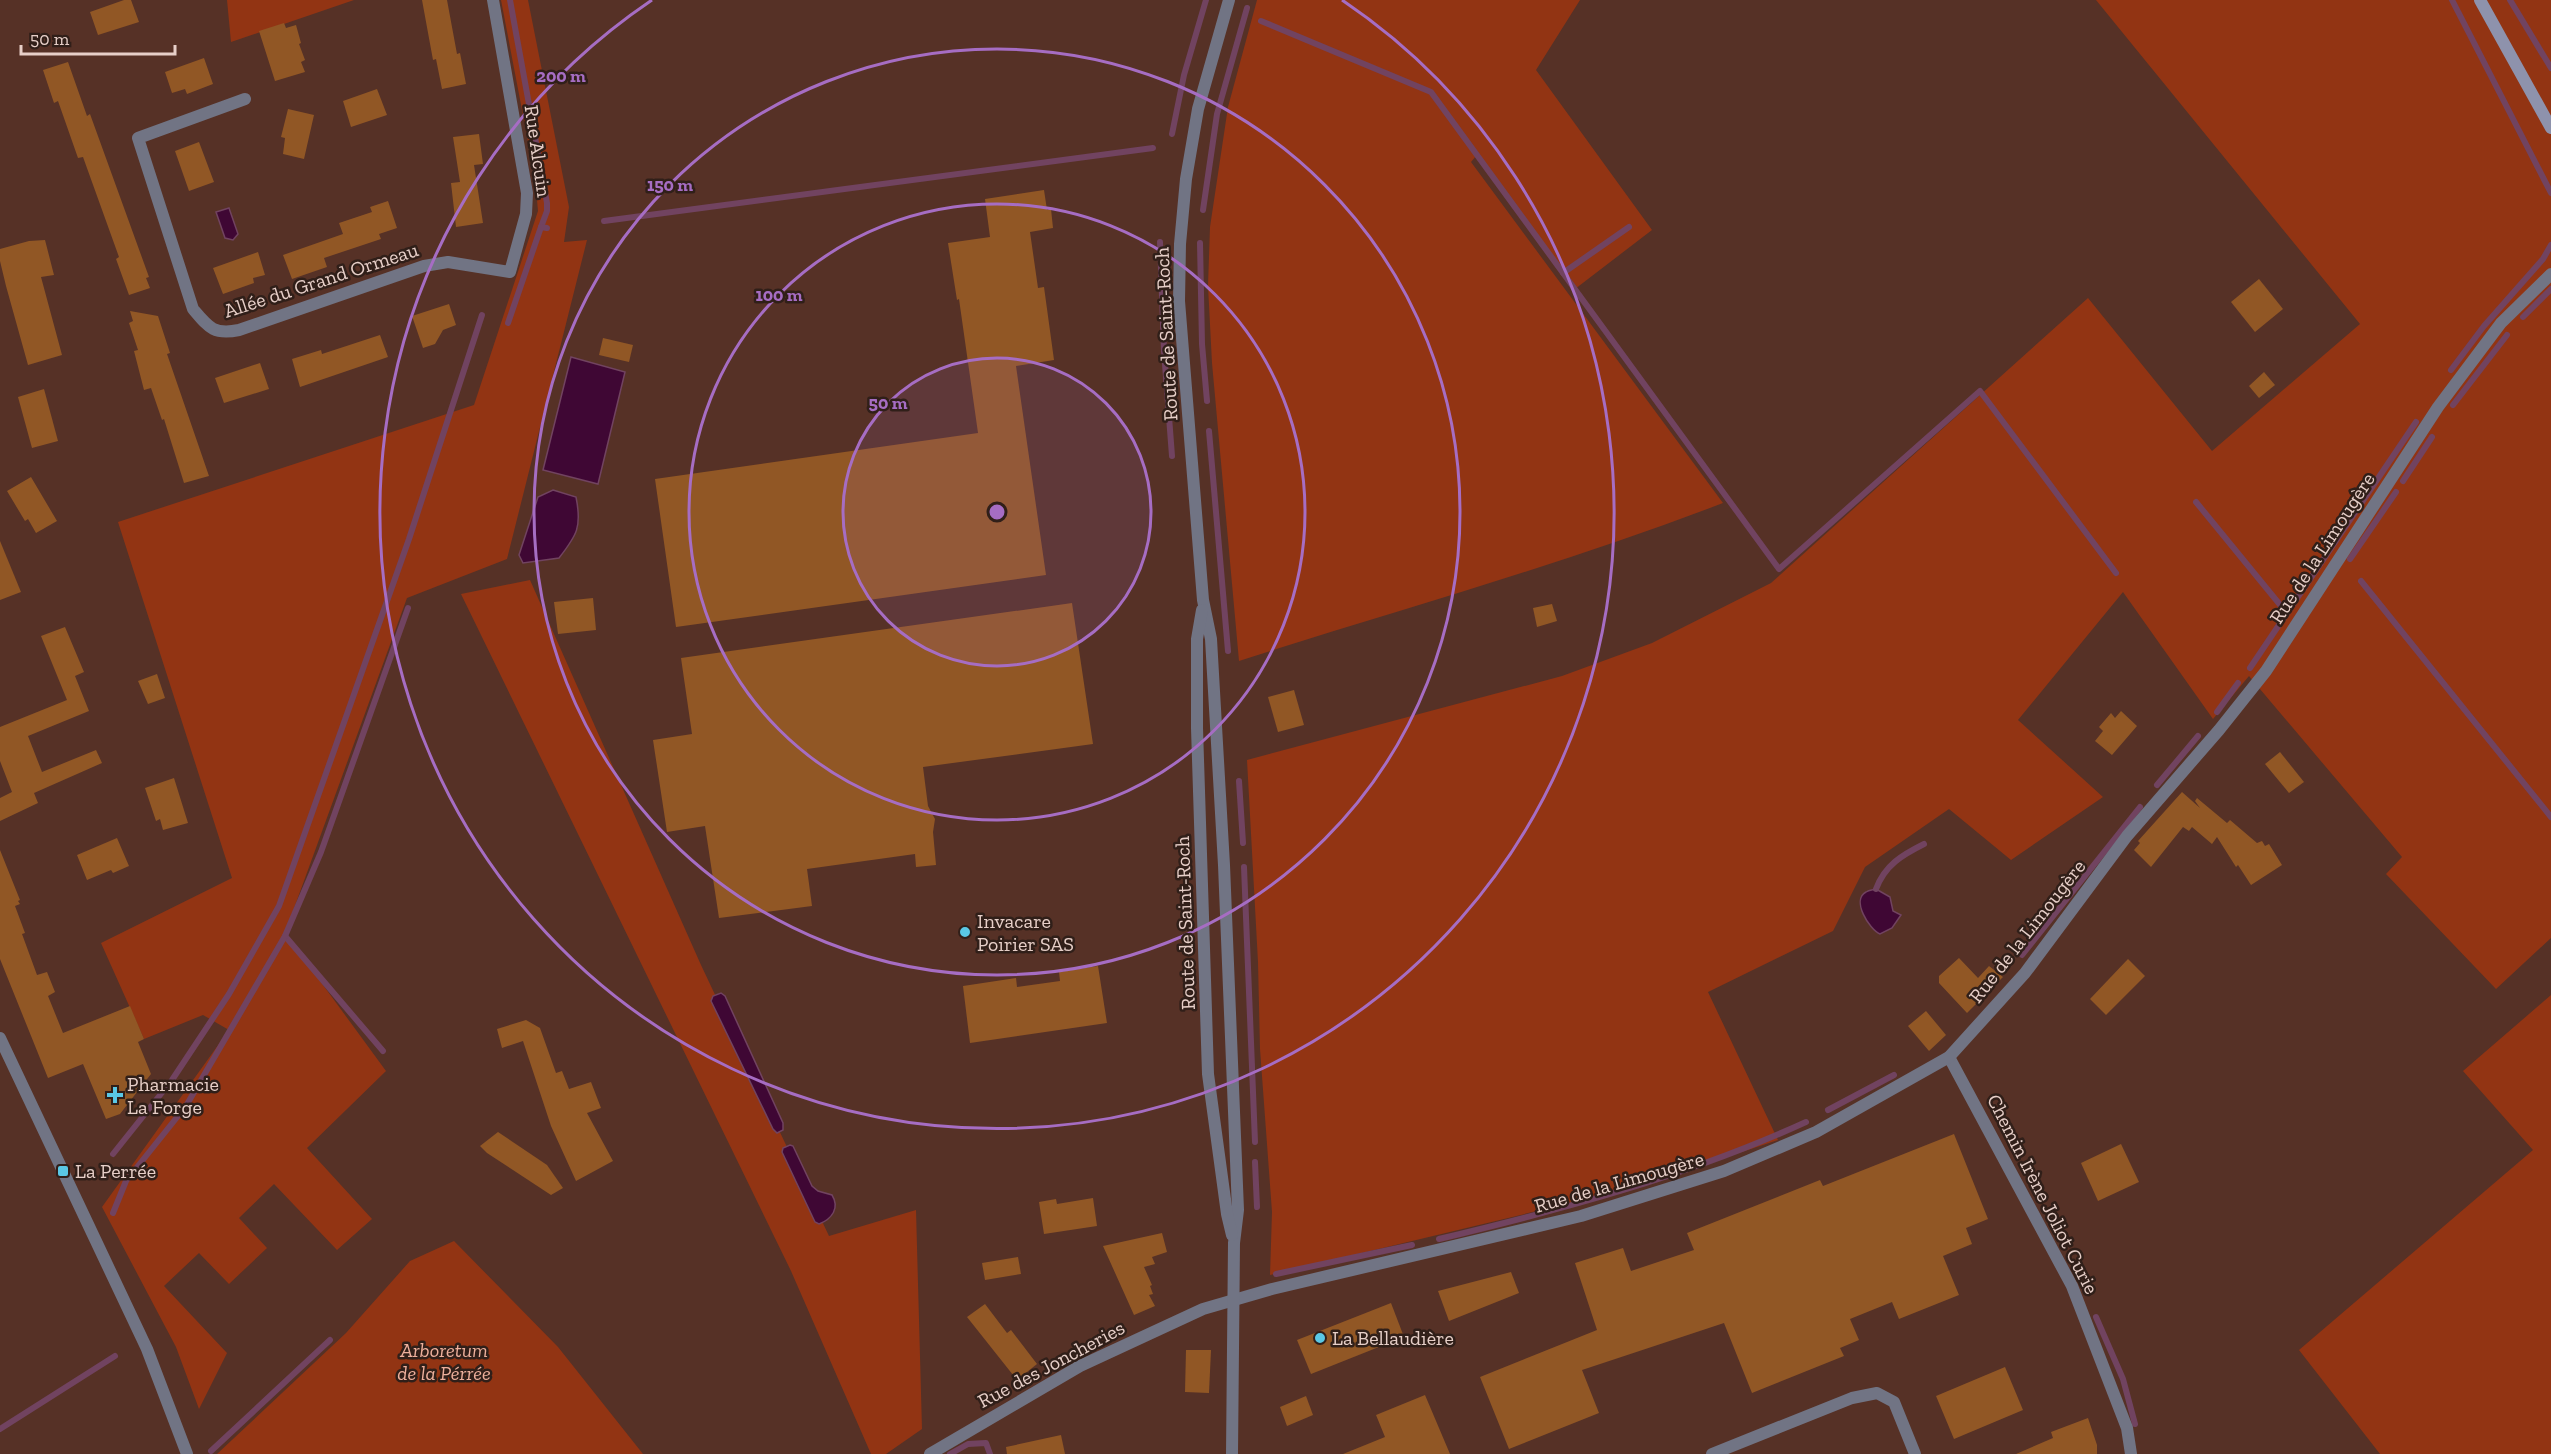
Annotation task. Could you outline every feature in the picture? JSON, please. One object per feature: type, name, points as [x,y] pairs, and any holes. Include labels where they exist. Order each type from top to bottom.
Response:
[{"type":"main road","points":[[2480,0],[2551,128]]},
{"type":"street","name":"Rue Alcuin","points":[[493,0],[527,193],[526,214],[510,272]]},
{"type":"street","name":"Route de Saint-Roch","points":[[1229,0],[1198,110],[1186,179],[1180,244],[1179,301],[1203,600],[1211,639],[1224,876],[1238,1210],[1230,1300],[1232,1454]]},
{"type":"street","name":"Allée du Grand Ormeau","points":[[245,99],[138,138],[194,309],[207,326],[222,333],[239,330],[424,266],[448,261],[510,272]]},
{"type":"street","name":"Rue de la Limougère","points":[[1230,1300],[1581,1216],[1724,1171],[1816,1132],[1949,1056],[2025,973],[2127,836],[2219,730],[2266,671],[2438,407],[2501,323],[2551,274]]},
{"type":"street","name":"Route de Saint-Roch","points":[[1203,600],[1197,639],[1197,728],[1208,1074],[1227,1214],[1234,1243]]},
{"type":"street","points":[[0,1038],[147,1349],[187,1454]]},
{"type":"street","name":"Chemin Irène Joliot Curie","points":[[1949,1056],[2072,1286],[2127,1428],[2131,1454]]},
{"type":"street","name":"Rue des Joncheries","points":[[930,1454],[1080,1366],[1203,1309],[1230,1300]]},
{"type":"street","points":[[1712,1454],[1852,1398],[1877,1393],[1894,1402],[1915,1454]]},
{"type":"green space","points":[[227,0],[354,0],[231,42]]},
{"type":"green space","points":[[501,0],[528,0],[569,207],[564,242],[587,240],[507,559],[407,598],[285,933],[386,1071],[307,1148],[372,1219],[337,1250],[274,1184],[239,1218],[267,1248],[229,1284],[199,1253],[164,1286],[227,1353],[199,1409],[176,1347],[102,1207],[229,1030],[203,1015],[144,1039],[101,943],[232,878],[118,522],[474,405],[538,211],[535,178]]},
{"type":"green space","points":[[1257,0],[1580,0],[1536,70],[1652,230],[1575,289],[1476,156],[1471,162],[1723,503],[1543,566],[1239,661],[1212,363],[1208,286],[1210,227],[1228,107]]},
{"type":"green space","points":[[2096,0],[2551,0],[2551,938],[2496,989],[2386,874],[2402,857],[2249,676],[2213,719],[2123,592],[2018,720],[2103,797],[2011,860],[1949,809],[1865,867],[1833,931],[1708,992],[1778,1140],[1633,1188],[1270,1275],[1272,1212],[1260,1049],[1258,962],[1247,760],[1562,676],[1652,643],[1771,583],[2088,298],[2212,451],[2360,324]]},
{"type":"green space","points":[[530,580],[701,965],[829,1236],[916,1210],[922,1429],[886,1454],[871,1454],[791,1271],[461,594]]},
{"type":"green space","points":[[2551,995],[2551,1454],[2380,1454],[2299,1350],[2533,1150],[2463,1071]]},
{"type":"green space","name":"Arboretum de la Pérrée","points":[[454,1241],[558,1347],[643,1454],[217,1454],[346,1333],[410,1261]]},
{"type":"shaded area","points":[[229,208],[238,234],[233,240],[225,238],[216,212]]},
{"type":"shaded area","points":[[571,357],[625,372],[598,484],[543,470]]},
{"type":"shaded area","points":[[553,490],[576,497],[578,523],[574,537],[559,558],[523,563],[519,555],[538,497]]},
{"type":"shaded area","points":[[1876,889],[1890,897],[1893,911],[1901,915],[1892,928],[1880,934],[1867,921],[1860,901],[1866,892]]},
{"type":"shaded area","points":[[721,993],[725,996],[783,1123],[783,1130],[777,1133],[711,1001],[713,996]]},
{"type":"shaded area","points":[[793,1146],[812,1186],[818,1191],[832,1195],[834,1200],[835,1209],[831,1216],[819,1224],[815,1222],[782,1152],[783,1148]]},
{"type":"building","points":[[124,0],[131,0],[139,22],[98,35],[90,12]]},
{"type":"building","points":[[422,0],[447,0],[457,54],[460,53],[466,84],[442,89],[436,59],[433,60]]},
{"type":"building","points":[[284,23],[286,28],[296,25],[301,43],[299,44],[305,60],[301,62],[305,72],[275,81],[259,31]]},
{"type":"building","points":[[204,58],[213,84],[187,94],[185,89],[172,93],[165,72]]},
{"type":"building","points":[[68,62],[87,116],[90,114],[149,277],[146,278],[150,288],[129,295],[116,259],[119,257],[83,157],[78,158],[58,101],[54,103],[43,70]]},
{"type":"building","points":[[377,89],[387,115],[351,127],[343,101]]},
{"type":"building","points":[[288,109],[314,115],[304,159],[283,154],[285,138],[281,137]]},
{"type":"building","points":[[479,134],[483,164],[474,165],[483,223],[456,227],[451,183],[460,182],[453,137]]},
{"type":"building","points":[[199,142],[214,182],[189,191],[175,151]]},
{"type":"building","points":[[1044,190],[1047,210],[1051,209],[1053,228],[1030,232],[1038,288],[1044,287],[1054,360],[1016,366],[1046,575],[676,627],[655,479],[978,433],[959,299],[957,300],[948,243],[990,237],[985,199]]},
{"type":"building","points":[[388,201],[397,228],[379,234],[381,239],[324,258],[327,267],[292,279],[283,255],[343,234],[339,223],[372,212],[370,207]]},
{"type":"building","points":[[45,240],[54,275],[41,277],[62,355],[28,365],[6,286],[0,261],[0,249],[29,241]]},
{"type":"building","points":[[258,252],[265,275],[253,278],[254,283],[223,294],[213,268]]},
{"type":"building","points":[[2259,279],[2283,309],[2255,332],[2231,302]]},
{"type":"building","points":[[449,304],[456,325],[443,330],[435,344],[423,348],[412,316]]},
{"type":"building","points":[[130,311],[158,316],[170,353],[167,354],[209,476],[184,483],[164,419],[162,420],[151,388],[144,390],[134,351],[138,350],[129,323],[133,321]]},
{"type":"building","points":[[380,335],[388,357],[300,387],[292,359],[321,350],[322,354]]},
{"type":"building","points":[[603,338],[633,345],[629,362],[599,355]]},
{"type":"building","points":[[260,363],[269,389],[224,403],[215,378]]},
{"type":"building","points":[[2264,372],[2275,385],[2259,398],[2249,386]]},
{"type":"building","points":[[44,389],[58,441],[32,448],[18,397]]},
{"type":"building","points":[[31,477],[57,521],[36,533],[28,519],[25,521],[7,491]]},
{"type":"building","points":[[0,541],[21,592],[0,600]]},
{"type":"building","points":[[593,598],[596,630],[558,634],[554,602]]},
{"type":"building","points":[[1072,603],[1093,744],[923,767],[928,806],[935,819],[933,832],[936,865],[916,867],[915,854],[807,869],[812,906],[719,918],[705,826],[667,832],[653,740],[692,734],[681,658]]},
{"type":"building","points":[[1552,604],[1557,621],[1537,627],[1533,608]]},
{"type":"building","points":[[65,627],[84,672],[75,676],[89,711],[28,736],[42,772],[96,750],[102,763],[34,793],[38,803],[0,821],[0,798],[12,792],[0,761],[0,727],[67,700],[41,636]]},
{"type":"building","points":[[157,674],[165,698],[148,704],[138,681]]},
{"type":"building","points":[[1294,690],[1304,725],[1278,732],[1268,697]]},
{"type":"building","points":[[2121,711],[2137,726],[2112,755],[2095,741],[2103,731],[2099,727],[2111,713],[2115,718]]},
{"type":"building","points":[[2280,752],[2304,782],[2289,793],[2265,764]]},
{"type":"building","points":[[174,778],[188,823],[163,830],[160,819],[156,821],[145,788]]},
{"type":"building","points":[[2182,792],[2200,808],[2195,801],[2197,798],[2227,823],[2230,820],[2257,843],[2262,841],[2265,846],[2269,844],[2282,865],[2251,885],[2238,865],[2236,867],[2217,837],[2212,844],[2192,827],[2189,831],[2183,827],[2151,867],[2134,850],[2140,843],[2138,841]]},
{"type":"building","points":[[117,838],[129,866],[113,873],[111,870],[87,880],[77,855]]},
{"type":"building","points":[[0,850],[20,900],[18,901],[20,904],[15,906],[25,933],[22,934],[37,975],[47,972],[55,992],[48,996],[63,1033],[130,1006],[144,1039],[138,1042],[151,1074],[120,1114],[106,1119],[83,1064],[48,1078],[0,959]]},
{"type":"building","points":[[1959,958],[1978,978],[1989,966],[2003,977],[1967,1013],[1939,983],[1939,976]]},
{"type":"building","points":[[2128,959],[2145,976],[2106,1015],[2090,999]]},
{"type":"building","points":[[1098,966],[1107,1023],[970,1043],[963,986],[1016,978],[1017,987],[1060,981],[1059,972]]},
{"type":"building","points":[[1926,1011],[1946,1035],[1929,1051],[1908,1026]]},
{"type":"building","points":[[526,1020],[540,1028],[556,1073],[562,1071],[569,1089],[591,1082],[601,1108],[587,1113],[613,1161],[576,1181],[551,1126],[523,1041],[502,1048],[497,1029]]},
{"type":"building","points":[[498,1132],[547,1165],[563,1188],[551,1195],[487,1153],[480,1146]]},
{"type":"building","points":[[1954,1134],[1988,1219],[1966,1228],[1972,1244],[1943,1256],[1959,1295],[1899,1319],[1892,1302],[1850,1319],[1859,1340],[1840,1348],[1844,1356],[1752,1393],[1724,1323],[1582,1370],[1599,1413],[1509,1449],[1480,1377],[1597,1330],[1575,1263],[1623,1248],[1631,1271],[1694,1250],[1687,1233],[1820,1180],[1823,1186]]},
{"type":"building","points":[[2121,1144],[2139,1182],[2098,1201],[2081,1163]]},
{"type":"building","points":[[1093,1198],[1097,1226],[1044,1234],[1039,1202],[1056,1199],[1057,1204]]},
{"type":"building","points":[[1162,1233],[1167,1252],[1152,1257],[1155,1264],[1144,1267],[1152,1285],[1150,1286],[1153,1294],[1149,1295],[1155,1306],[1134,1315],[1103,1246]]},
{"type":"building","points":[[1018,1257],[1021,1274],[985,1280],[982,1263]]},
{"type":"building","points":[[1511,1272],[1519,1293],[1449,1321],[1438,1291]]},
{"type":"building","points":[[1391,1303],[1404,1337],[1311,1374],[1297,1340]]},
{"type":"building","points":[[985,1304],[1007,1333],[1011,1330],[1037,1364],[1017,1380],[967,1317]]},
{"type":"building","points":[[1186,1350],[1211,1350],[1209,1393],[1185,1392]]},
{"type":"building","points":[[2005,1367],[2023,1410],[1954,1439],[1936,1396]]},
{"type":"building","points":[[1425,1395],[1450,1454],[1343,1454],[1385,1437],[1376,1415]]},
{"type":"building","points":[[1306,1396],[1313,1415],[1287,1426],[1280,1407]]},
{"type":"building","points":[[2088,1418],[2097,1445],[2097,1454],[2016,1454],[2053,1438],[2051,1432]]},
{"type":"building","points":[[1061,1435],[1065,1454],[1007,1454],[1006,1447]]},
{"type":"waterway","points":[[510,0],[547,203],[547,211],[541,227]]},
{"type":"waterway","points":[[1172,134],[1184,75],[1206,0]]},
{"type":"waterway","points":[[2452,0],[2551,193]]},
{"type":"waterway","points":[[2510,0],[2551,68]]},
{"type":"waterway","points":[[1203,210],[1217,114],[1247,8]]},
{"type":"waterway","points":[[1261,21],[1431,92],[1779,569],[1980,391],[2116,573]]},
{"type":"waterway","points":[[604,221],[1153,148]]},
{"type":"waterway","points":[[508,323],[541,227],[547,228]]},
{"type":"waterway","points":[[1563,273],[1629,227]]},
{"type":"waterway","points":[[1160,242],[1164,351],[1172,456]]},
{"type":"waterway","points":[[1200,243],[1202,344],[1207,401]]},
{"type":"waterway","points":[[2451,370],[2484,326],[2543,259],[2551,245]]},
{"type":"waterway","points":[[2523,317],[2551,289]]},
{"type":"waterway","points":[[113,1154],[172,1080],[229,994],[279,906],[409,539],[482,315]]},
{"type":"waterway","points":[[2453,405],[2507,335]]},
{"type":"waterway","points":[[2250,668],[2416,422]]},
{"type":"waterway","points":[[1209,431],[1228,651]]},
{"type":"waterway","points":[[2403,481],[2432,437]]},
{"type":"waterway","points":[[2350,559],[2396,492]]},
{"type":"waterway","points":[[2196,502],[2286,612]]},
{"type":"waterway","points":[[2361,581],[2551,817]]},
{"type":"waterway","points":[[113,1213],[126,1181],[186,1106],[285,936],[321,852],[408,608]]},
{"type":"waterway","points":[[2217,712],[2238,683]]},
{"type":"waterway","points":[[2157,785],[2198,736]]},
{"type":"waterway","points":[[1239,781],[1243,843]]},
{"type":"waterway","points":[[2022,955],[2140,807]]},
{"type":"waterway","points":[[1876,889],[1889,867],[1908,852],[1924,844]]},
{"type":"waterway","points":[[1244,867],[1255,1142]]},
{"type":"waterway","points":[[285,936],[383,1051]]},
{"type":"waterway","points":[[1828,1110],[1894,1075]]},
{"type":"waterway","points":[[1439,1239],[1625,1190],[1716,1159],[1806,1122]]},
{"type":"waterway","points":[[1255,1162],[1257,1207]]},
{"type":"waterway","points":[[1276,1274],[1412,1245]]},
{"type":"waterway","points":[[2096,1317],[2123,1379],[2135,1424]]},
{"type":"waterway","points":[[211,1451],[330,1340]]},
{"type":"waterway","points":[[0,1429],[115,1356]]},
{"type":"waterway","points":[[950,1454],[968,1444],[986,1443],[990,1454]]},
{"type":"place","name":"Invacare Poirier SAS","points":[[965,932]]},
{"type":"place","name":"Pharmacie La Forge","points":[[115,1095]]},
{"type":"place","name":"La Perrée","points":[[63,1171]]},
{"type":"place","name":"La Bellaudière","points":[[1320,1338]]}]
